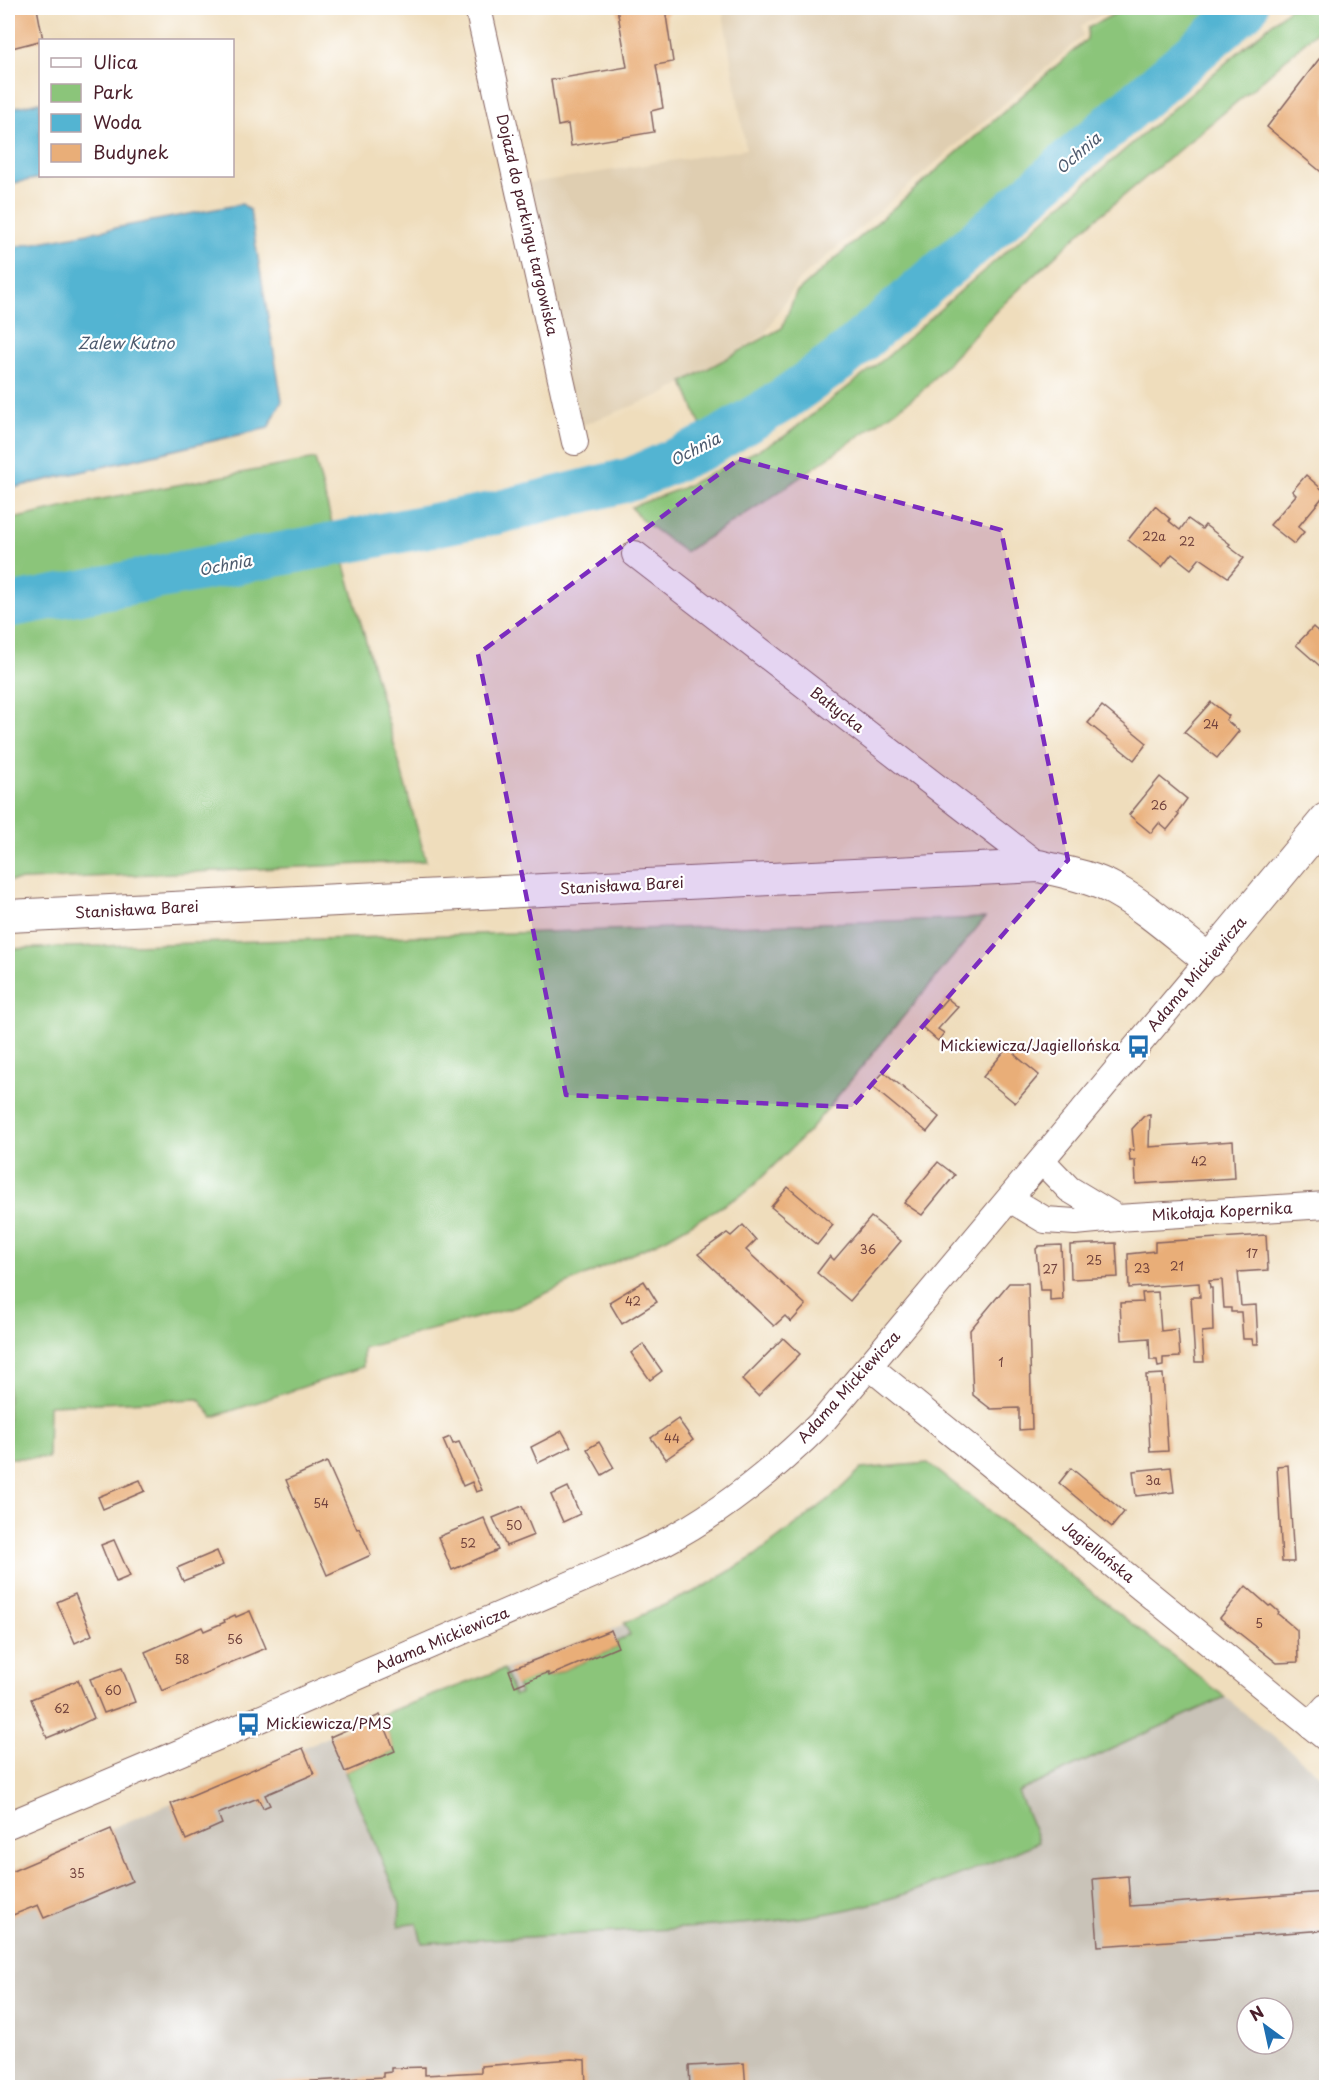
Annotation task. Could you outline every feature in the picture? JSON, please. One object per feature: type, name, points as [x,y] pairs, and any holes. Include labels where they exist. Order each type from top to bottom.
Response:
[{"type":"street","name":"Dojazd do parkingu targowiska","points":[[478,8],[575,442]]},
{"type":"street","name":"Bałtycka","points":[[635,554],[1039,866]]},
{"type":"street","name":"Adama Mickiewicza","points":[[8,1825],[259,1719],[662,1543],[728,1502],[799,1444],[870,1367],[1326,819]]},
{"type":"street","name":"Stanisława Barei","points":[[8,916],[1039,866],[1087,878],[1114,889],[1148,912],[1209,960]]},
{"type":"street","points":[[1042,1161],[1069,1189],[1117,1218]]},
{"type":"street","name":"Mikołaja Kopernika","points":[[1010,1199],[1045,1220],[1075,1222],[1326,1206]]},
{"type":"street","name":"Jagiellońska","points":[[870,1367],[1321,1724]]},
{"type":"highlighted area","points":[[739,459],[1001,530],[1068,860],[852,1107],[566,1095],[478,654]]},
{"type":"shaded area","points":[[722,8],[1114,8],[1081,26],[1083,36],[798,281],[765,334],[666,393],[575,428],[524,184],[746,149]]},
{"type":"shaded area","points":[[928,1463],[1225,1697],[1326,1780],[1326,2087],[8,2088],[8,1872],[380,1715],[611,1630],[702,1588],[753,1557],[832,1497],[861,1469]]},
{"type":"green space","points":[[1125,8],[1230,8],[1054,156],[904,287],[871,322],[815,365],[761,402],[703,431],[683,382],[782,328],[796,293],[1087,39],[1088,28]]},
{"type":"green space","points":[[1290,8],[1326,8],[1326,23],[1256,86],[1086,227],[998,309],[919,394],[769,499],[685,552],[642,520],[631,507],[682,488],[782,438],[888,356],[966,286]]},
{"type":"green space","points":[[315,459],[333,527],[8,586],[8,520],[97,500]]},
{"type":"green space","points":[[342,554],[426,861],[8,881],[8,620]]},
{"type":"green space","points":[[985,918],[808,1132],[748,1191],[667,1238],[516,1307],[363,1348],[363,1367],[213,1417],[199,1399],[49,1405],[48,1458],[8,1458],[8,949]]},
{"type":"green space","points":[[928,1463],[1225,1697],[1018,1792],[1039,1842],[962,1874],[883,1900],[829,1913],[770,1921],[484,1940],[422,1943],[417,1923],[399,1926],[400,1904],[345,1772],[395,1751],[380,1715],[504,1669],[514,1695],[520,1694],[517,1684],[548,1673],[550,1676],[618,1647],[616,1642],[630,1635],[624,1623],[702,1588],[753,1557],[832,1497],[861,1469]]},
{"type":"water","points":[[39,102],[39,177],[46,177],[8,184],[8,109]]},
{"type":"water","name":"Zalew Kutno","points":[[242,204],[250,210],[282,401],[268,428],[8,489],[8,248]]},
{"type":"building","points":[[8,8],[37,8],[43,39],[8,49]]},
{"type":"building","points":[[617,8],[668,8],[669,13],[666,15],[673,62],[656,65],[663,108],[651,111],[654,132],[571,146],[568,124],[558,126],[551,80],[627,67]]},
{"type":"building","points":[[1326,50],[1326,176],[1267,127]]},
{"type":"building","points":[[1306,475],[1326,493],[1298,527],[1304,532],[1294,544],[1270,525],[1296,495],[1292,491]]},
{"type":"building","points":[[1155,506],[1180,530],[1188,519],[1202,529],[1205,525],[1244,558],[1228,577],[1200,558],[1191,569],[1172,554],[1162,567],[1128,540]]},
{"type":"building","points":[[1313,627],[1326,639],[1326,661],[1321,667],[1296,645]]},
{"type":"building","points":[[1211,702],[1229,716],[1226,720],[1239,731],[1217,758],[1184,732]]},
{"type":"building","points":[[1102,706],[1147,743],[1134,760],[1088,723]]},
{"type":"building","points":[[1160,777],[1187,799],[1177,813],[1179,815],[1167,830],[1159,823],[1151,833],[1129,815]]},
{"type":"building","points":[[947,998],[958,1007],[938,1029],[944,1033],[938,1041],[922,1027]]},
{"type":"building","points":[[1008,1047],[1039,1075],[1015,1103],[983,1077]]},
{"type":"building","points":[[884,1072],[939,1117],[927,1132],[871,1086]]},
{"type":"building","points":[[1150,1115],[1149,1147],[1233,1141],[1235,1178],[1136,1184],[1135,1160],[1130,1161],[1129,1150],[1134,1150],[1132,1129],[1144,1116]]},
{"type":"building","points":[[938,1162],[955,1175],[922,1215],[904,1203]]},
{"type":"building","points":[[788,1187],[833,1225],[817,1245],[771,1207]]},
{"type":"building","points":[[871,1217],[901,1241],[850,1301],[817,1273],[830,1256],[834,1260]]},
{"type":"building","points":[[743,1225],[756,1240],[746,1250],[806,1305],[791,1322],[785,1316],[774,1326],[698,1254],[727,1233],[731,1236]]},
{"type":"building","points":[[1266,1235],[1268,1270],[1238,1272],[1241,1306],[1256,1305],[1258,1344],[1253,1344],[1252,1339],[1243,1339],[1241,1312],[1231,1312],[1231,1308],[1224,1308],[1222,1280],[1209,1281],[1210,1288],[1212,1288],[1213,1331],[1202,1332],[1204,1362],[1195,1362],[1191,1297],[1200,1297],[1199,1283],[1129,1288],[1128,1254],[1155,1251],[1155,1242]]},
{"type":"building","points":[[1116,1243],[1118,1277],[1071,1279],[1070,1245]]},
{"type":"building","points":[[1061,1245],[1063,1300],[1050,1301],[1050,1290],[1040,1290],[1036,1249],[1039,1246]]},
{"type":"building","points":[[644,1281],[657,1302],[622,1324],[609,1302]]},
{"type":"building","points":[[1009,1283],[1028,1283],[1032,1429],[1019,1430],[1019,1408],[991,1409],[973,1395],[970,1330]]},
{"type":"building","points":[[1321,1285],[1326,1285],[1326,1333],[1323,1333]]},
{"type":"building","points":[[1158,1292],[1161,1331],[1178,1329],[1180,1357],[1163,1358],[1163,1366],[1158,1367],[1157,1360],[1150,1360],[1149,1338],[1122,1340],[1120,1303],[1143,1302],[1142,1293]]},
{"type":"building","points":[[783,1338],[800,1354],[758,1396],[742,1380]]},
{"type":"building","points":[[643,1344],[662,1371],[650,1380],[631,1353]]},
{"type":"building","points":[[1163,1374],[1168,1451],[1150,1452],[1146,1375]]},
{"type":"building","points":[[678,1419],[693,1440],[666,1459],[651,1438]]},
{"type":"building","points":[[562,1431],[571,1447],[538,1463],[531,1447]]},
{"type":"building","points":[[450,1437],[453,1444],[459,1442],[482,1490],[476,1492],[472,1482],[463,1486],[443,1440]]},
{"type":"building","points":[[599,1442],[614,1468],[602,1475],[587,1449]]},
{"type":"building","points":[[327,1462],[371,1555],[327,1575],[286,1480]]},
{"type":"building","points":[[1288,1465],[1294,1562],[1282,1562],[1277,1466]]},
{"type":"building","points":[[1171,1467],[1174,1492],[1136,1496],[1133,1471]]},
{"type":"building","points":[[1071,1468],[1124,1512],[1112,1527],[1059,1483]]},
{"type":"building","points":[[140,1480],[145,1491],[103,1509],[98,1497]]},
{"type":"building","points":[[568,1487],[580,1514],[563,1522],[551,1495]]},
{"type":"building","points":[[522,1506],[534,1535],[506,1546],[493,1518]]},
{"type":"building","points":[[484,1518],[498,1550],[452,1570],[438,1537]]},
{"type":"building","points":[[114,1540],[130,1576],[116,1582],[101,1545]]},
{"type":"building","points":[[217,1551],[223,1565],[183,1581],[177,1568]]},
{"type":"building","points":[[1246,1586],[1269,1606],[1271,1605],[1297,1630],[1298,1662],[1277,1663],[1220,1618]]},
{"type":"building","points":[[75,1594],[92,1635],[75,1643],[57,1602]]},
{"type":"building","points":[[250,1611],[266,1648],[162,1691],[145,1652],[202,1627],[204,1631],[235,1615],[236,1617]]},
{"type":"building","points":[[611,1630],[618,1647],[549,1676],[548,1673],[544,1674],[515,1686],[509,1670]]},
{"type":"building","points":[[122,1668],[135,1702],[104,1713],[90,1679]]},
{"type":"building","points":[[78,1680],[94,1718],[47,1738],[31,1699]]},
{"type":"building","points":[[380,1715],[395,1751],[345,1772],[330,1737]]},
{"type":"building","points":[[303,1748],[314,1774],[265,1795],[270,1805],[263,1808],[258,1798],[218,1814],[222,1824],[186,1840],[171,1804]]},
{"type":"building","points":[[111,1829],[132,1881],[44,1918],[38,1905],[8,1917],[8,1873]]},
{"type":"building","points":[[1128,1876],[1130,1906],[1326,1892],[1326,1930],[1098,1946],[1093,1879]]},
{"type":"building","points":[[585,2060],[586,2088],[226,2088],[226,2086],[383,2077],[383,2073],[391,2072],[391,2068],[425,2067],[425,2075],[481,2072],[481,2066]]},
{"type":"building","points":[[744,2063],[746,2088],[690,2088],[689,2066]]},
{"type":"waterway","name":"Ochnia","points":[[8,606],[496,513],[632,479],[707,446],[780,402],[838,361],[1246,8]]},
{"type":"place","name":"Mickiewicza/Jagiellońska","points":[[1138,1046]]},
{"type":"place","name":"Mickiewicza/PMS","points":[[248,1724]]}]
